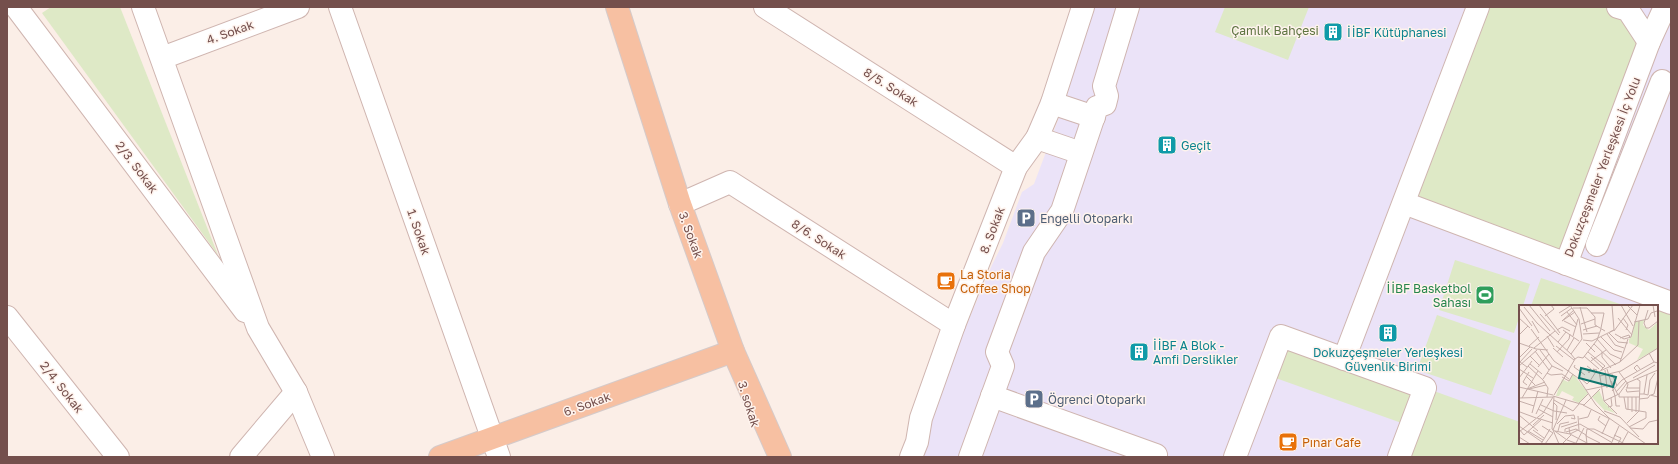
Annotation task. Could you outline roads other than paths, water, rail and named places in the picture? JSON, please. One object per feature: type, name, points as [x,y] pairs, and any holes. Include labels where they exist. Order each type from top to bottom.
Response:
[{"type":"main road","name":"3. Sokak","points":[[617,7],[680,204],[733,351],[780,457]]},
{"type":"main road","name":"6. Sokak","points":[[440,457],[495,448],[733,351]]},
{"type":"main road","name":"3. sokak","points":[[733,351],[765,457]]},
{"type":"street","name":"2/3. Sokak","points":[[143,7],[258,328]]},
{"type":"street","name":"4. Sokak","points":[[162,58],[298,7]]},
{"type":"street","name":"1. Sokak","points":[[340,7],[495,448]]},
{"type":"street","name":"8/5. Sokak","points":[[765,7],[1016,167]]},
{"type":"street","name":"8. Sokak","points":[[911,457],[917,442],[921,418],[954,325],[1016,167],[1037,138],[1052,103],[1082,7]]},
{"type":"street","points":[[970,457],[1003,366],[997,352],[1034,252],[1062,211],[1096,112],[1105,104],[1107,96],[1104,86],[1128,7]]},
{"type":"street","points":[[1344,359],[1478,7]]},
{"type":"street","points":[[1618,7],[1628,10],[1650,42]]},
{"type":"street","name":"Dokuzçeşmeler Yerleşkesi İç Yolu","points":[[1566,264],[1571,246],[1665,7]]},
{"type":"street","name":"2/3. Sokak","points":[[25,10],[258,328],[296,392],[323,457]]},
{"type":"street","name":"Dokuzçeşmeler Yerleşkesi İç Yolu","points":[[1597,245],[1667,82],[1639,71]]},
{"type":"street","points":[[1052,103],[1096,112]]},
{"type":"street","points":[[1037,138],[1081,153]]},
{"type":"street","name":"8/6. Sokak","points":[[680,204],[730,182],[954,325]]},
{"type":"street","name":"Dokuzçeşmeler Yerleşkesi İç Yolu","points":[[1404,203],[1671,303]]},
{"type":"street","name":"2/4. Sokak","points":[[7,317],[118,457]]},
{"type":"street","points":[[1235,457],[1281,336],[1425,388],[1399,457]]},
{"type":"street","points":[[241,457],[296,392]]},
{"type":"street","points":[[992,396],[1156,455]]},
{"type":"place","name":"İİBF Kütüphanesi","points":[[1333,32]]},
{"type":"place","name":"Geçit","points":[[1167,145]]},
{"type":"place","name":"Engelli Otoparkı","points":[[1026,218]]},
{"type":"place","name":"La Storia Coffee Shop","points":[[946,281]]},
{"type":"place","name":"İİBF Basketbol Sahası","points":[[1485,295]]},
{"type":"place","name":"Dokuzçeşmeler Yerleşkesi Güvenlik Birimi","points":[[1388,333]]},
{"type":"place","name":"İİBF A Blok - Amfi Derslikler","points":[[1139,352]]},
{"type":"place","name":"Öğrenci Otoparkı","points":[[1034,399]]},
{"type":"place","name":"Pınar Cafe","points":[[1288,442]]},
{"type":"park label","name":"Çamlık Bahçesi","points":[[1275,30]]}]
